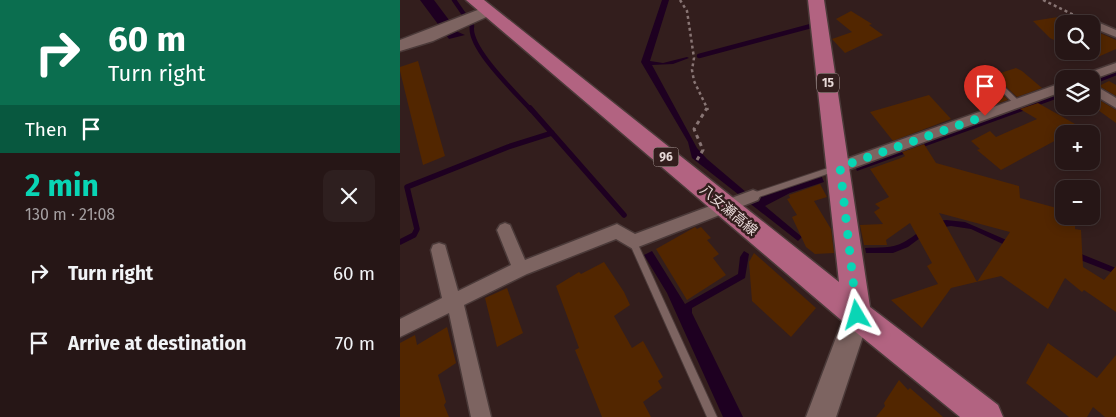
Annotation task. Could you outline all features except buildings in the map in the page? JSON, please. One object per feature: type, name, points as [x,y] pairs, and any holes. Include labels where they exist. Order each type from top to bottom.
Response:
[{"type":"main road","name":"15","points":[[816,0],[840,167],[857,315]]},
{"type":"main road","name":"八女瀬高線","points":[[479,9],[740,201],[857,315],[986,417]]},
{"type":"street","points":[[400,46],[439,32],[479,9]]},
{"type":"street","points":[[1100,27],[1116,34]]},
{"type":"street","points":[[1100,74],[1113,70]]},
{"type":"street","points":[[840,167],[1055,90]]},
{"type":"street","points":[[1100,93],[1116,104]]},
{"type":"street","points":[[1003,109],[1014,118]]},
{"type":"street","points":[[985,116],[996,125]]},
{"type":"street","points":[[400,328],[521,269],[617,231],[633,242],[740,201]]},
{"type":"street","points":[[505,230],[521,269]]},
{"type":"street","points":[[439,250],[481,417]]},
{"type":"street","points":[[821,417],[857,315]]},
{"type":"lane","points":[[990,76],[1018,104]]},
{"type":"lane","points":[[740,201],[840,167]]},
{"type":"lane","points":[[633,242],[712,417]]},
{"type":"path","points":[[680,0],[687,11],[694,58],[692,70],[694,81],[708,110],[694,128],[703,150]]},
{"type":"path","points":[[1043,0],[1075,15]]},
{"type":"shaded area","points":[[420,0],[434,0],[458,32],[465,35],[449,39]]},
{"type":"shaded area","points":[[662,0],[669,0],[650,61],[663,63],[689,58],[673,64],[652,65],[697,148],[707,159],[753,198],[821,175],[824,182],[790,193],[765,206],[802,237],[798,241],[692,158],[688,142],[641,62]]},
{"type":"shaded area","points":[[1055,93],[1055,99],[857,171],[854,164]]},
{"type":"shaded area","points":[[946,220],[965,222],[1018,245],[1069,249],[1116,268],[1116,274],[1070,256],[1007,246],[971,229],[951,226],[932,229],[908,247],[893,253],[866,253],[865,248],[890,247],[899,244],[928,226]]},
{"type":"shaded area","points":[[652,251],[685,304],[738,274],[740,257],[744,251],[749,254],[745,278],[692,308],[692,313],[743,417],[723,417],[667,293],[644,255]]},
{"type":"waterway","points":[[454,0],[472,26],[477,46],[485,58],[531,110]]},
{"type":"waterway","points":[[699,56],[811,26]]},
{"type":"waterway","points":[[1100,79],[1116,73]]},
{"type":"waterway","points":[[530,108],[552,133]]},
{"type":"waterway","points":[[400,242],[414,235],[417,229],[407,187],[508,147],[552,133]]},
{"type":"waterway","points":[[552,133],[624,215]]},
{"type":"route","points":[[857,315],[840,167],[985,116]]}]
